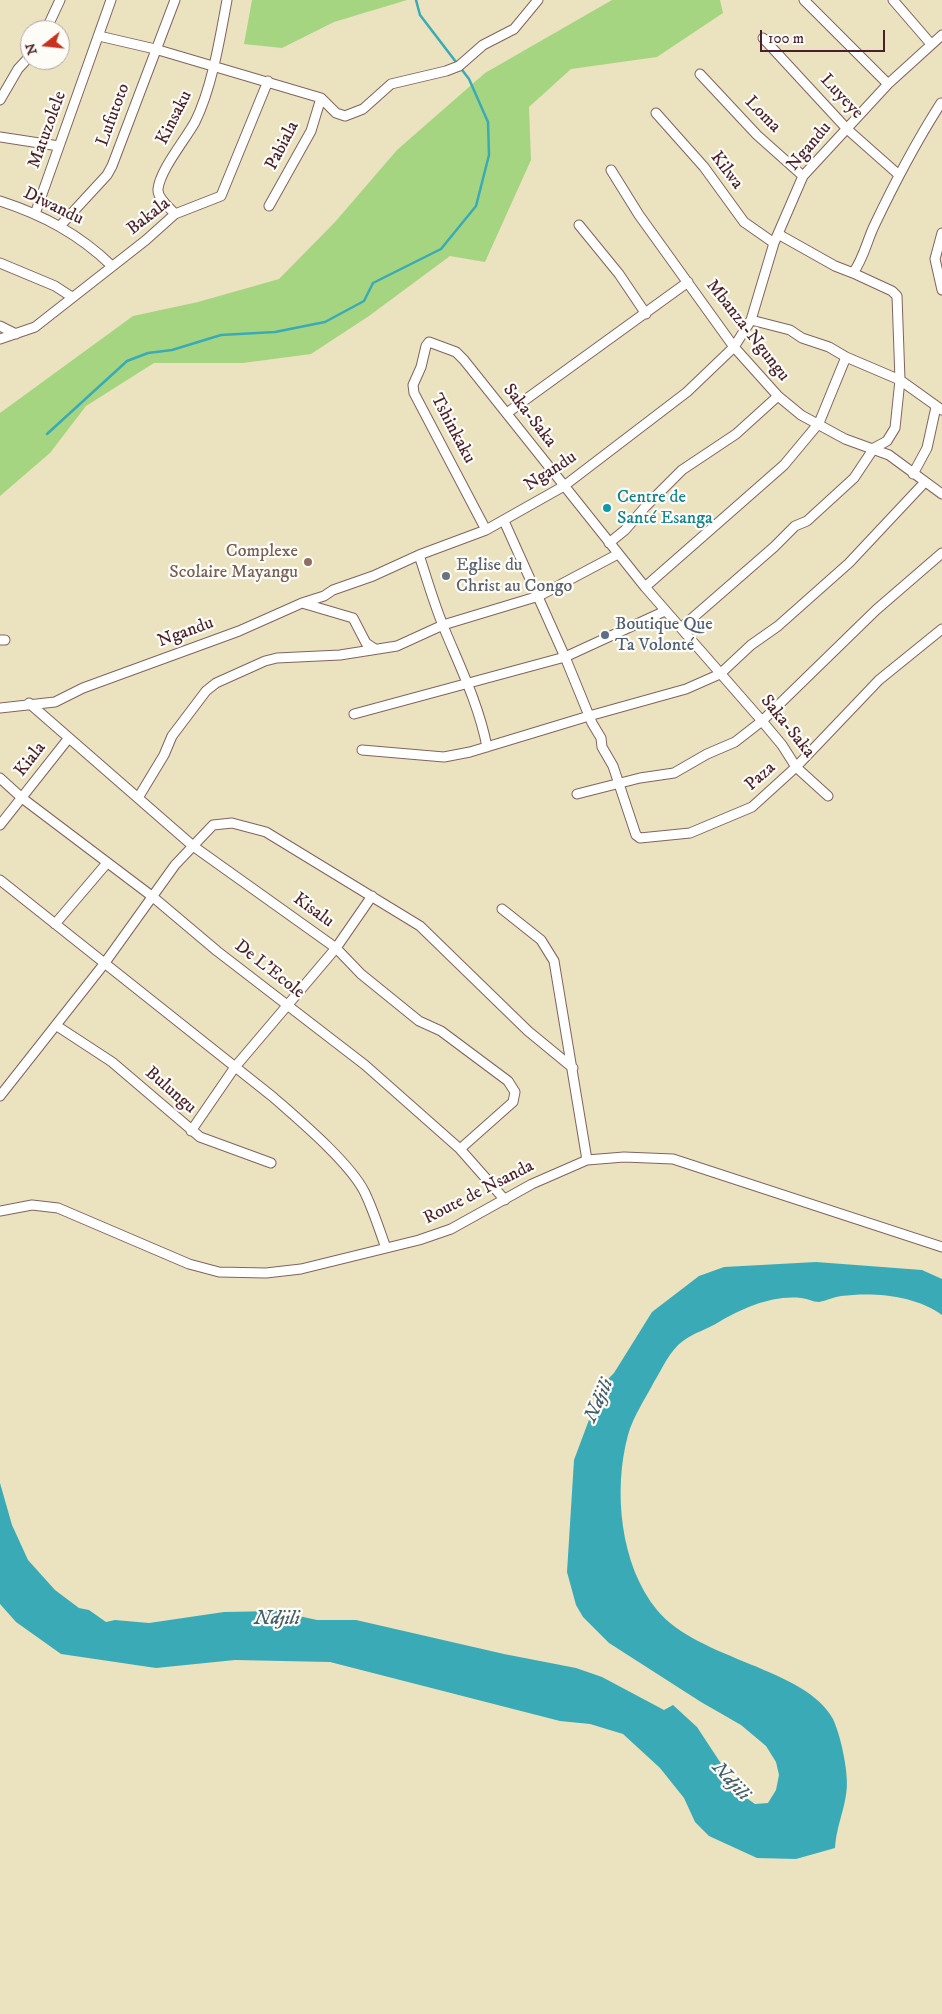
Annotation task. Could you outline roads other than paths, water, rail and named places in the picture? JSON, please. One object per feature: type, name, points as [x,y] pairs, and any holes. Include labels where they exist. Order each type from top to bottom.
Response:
[{"type":"street","points":[[51,20],[60,0]]},
{"type":"street","name":"Matuzolele","points":[[35,214],[111,0]]},
{"type":"street","name":"Lufutoto","points":[[60,226],[107,175],[112,166],[174,0]]},
{"type":"street","name":"Kinsaku","points":[[174,214],[160,197],[158,186],[173,156],[195,122],[206,94],[227,0]]},
{"type":"street","points":[[99,36],[155,49],[321,98],[336,113],[345,116],[363,109],[391,84],[459,66],[483,45],[514,29],[538,0]]},
{"type":"street","points":[[804,0],[888,84]]},
{"type":"street","points":[[893,0],[931,44]]},
{"type":"street","name":"Ngandu","points":[[0,708],[29,703],[55,702],[83,688],[239,631],[419,555],[486,530],[564,486],[687,392],[734,347],[751,320],[774,243],[803,176],[888,84],[942,35]]},
{"type":"street","name":"Luyeye","points":[[763,38],[847,129],[899,175]]},
{"type":"street","points":[[0,100],[20,67]]},
{"type":"street","name":"Loma","points":[[700,74],[758,135],[803,176]]},
{"type":"street","name":"Bakala","points":[[0,339],[35,327],[174,214],[221,196],[268,81]]},
{"type":"street","name":"Pabiala","points":[[269,206],[311,131],[321,98]]},
{"type":"street","points":[[854,273],[860,265],[870,233],[899,175],[918,138],[941,103]]},
{"type":"street","name":"Kilwa","points":[[656,113],[704,167],[744,222],[774,243]]},
{"type":"street","points":[[0,137],[58,146]]},
{"type":"street","name":"Mbanza-Ngungu","points":[[611,170],[639,215],[734,347],[778,396],[801,415],[845,439],[889,455],[942,494]]},
{"type":"street","name":"Diwandu","points":[[0,201],[35,214],[79,237],[112,266]]},
{"type":"street","points":[[579,225],[619,274],[646,314]]},
{"type":"street","points":[[942,233],[935,259],[942,290]]},
{"type":"street","points":[[680,628],[795,526],[807,521],[854,478],[874,448],[887,441],[895,428],[900,380],[897,296],[892,291],[835,266],[778,234]]},
{"type":"street","points":[[0,263],[55,286],[72,297]]},
{"type":"street","points":[[506,413],[688,282]]},
{"type":"street","points":[[751,320],[790,330],[802,338],[829,347],[846,357],[900,380],[939,409],[927,448],[913,474]]},
{"type":"street","points":[[0,326],[16,334]]},
{"type":"street","name":"Saka-Saka","points":[[429,342],[456,352],[665,611],[762,720],[782,745],[796,767],[828,796]]},
{"type":"street","name":"Tshinkaku","points":[[429,342],[413,385],[414,393],[486,530]]},
{"type":"street","points":[[645,587],[784,464],[819,424],[846,357]]},
{"type":"street","points":[[609,543],[626,530],[646,506],[682,470],[736,434],[778,396]]},
{"type":"street","points":[[362,750],[444,757],[487,747],[686,689],[720,674],[751,645],[778,626],[849,563],[925,482]]},
{"type":"street","points":[[504,521],[539,596],[589,716],[601,738],[602,747],[613,766],[619,785]]},
{"type":"street","points":[[577,794],[619,785],[640,778],[674,773],[707,754],[735,742],[762,720],[876,610],[942,553]]},
{"type":"street","points":[[138,798],[164,755],[172,736],[206,691],[216,683],[271,660],[340,655],[403,643],[443,625],[539,596],[618,554]]},
{"type":"street","points":[[419,555],[443,625],[484,728],[487,747]]},
{"type":"street","points":[[302,603],[353,618],[366,643],[375,649]]},
{"type":"street","points":[[354,714],[468,685],[565,657],[665,611]]},
{"type":"street","name":"Paza","points":[[619,785],[636,835],[640,838],[690,833],[747,810],[774,789],[879,680],[942,629]]},
{"type":"street","name":"Kisalu","points":[[29,703],[68,739],[193,846],[336,948],[361,974],[419,1021],[441,1031],[512,1085],[515,1092],[513,1102],[460,1148]]},
{"type":"street","name":"Kiala","points":[[0,825],[68,739]]},
{"type":"street","name":"De L'Ecole","points":[[0,778],[22,798],[152,897],[365,1065],[460,1148],[505,1200]]},
{"type":"street","points":[[0,1096],[104,964],[175,865],[213,825],[221,822],[266,832],[420,926],[528,1031],[573,1068]]},
{"type":"street","points":[[55,924],[107,863]]},
{"type":"street","points":[[0,880],[273,1097],[335,1155],[363,1189],[386,1248]]},
{"type":"street","points":[[191,1130],[235,1067],[336,948],[372,896]]},
{"type":"street","points":[[502,908],[541,940],[549,950],[554,961],[565,1039],[573,1068],[587,1160]]},
{"type":"street","name":"Bulungu","points":[[57,1026],[112,1062],[179,1117],[191,1130],[214,1144],[271,1164]]},
{"type":"street","name":"Route de Nsanda","points":[[0,1211],[32,1205],[58,1208],[189,1264],[219,1272],[266,1273],[302,1269],[386,1248],[450,1229],[532,1184],[587,1160],[624,1157],[673,1159],[942,1247]]},
{"type":"water","name":"Ndjili","points":[[816,1262],[922,1270],[942,1279],[942,1315],[919,1303],[893,1296],[853,1295],[819,1302],[803,1298],[790,1298],[748,1307],[687,1338],[670,1354],[633,1422],[623,1456],[621,1503],[623,1526],[635,1571],[645,1592],[657,1610],[675,1627],[698,1641],[800,1687],[819,1702],[833,1719],[842,1746],[847,1778],[846,1795],[835,1848],[796,1859],[757,1858],[709,1836],[695,1822],[684,1798],[660,1768],[623,1734],[590,1724],[560,1721],[330,1662],[235,1660],[156,1668],[61,1654],[16,1622],[0,1604],[0,1483],[12,1525],[28,1560],[55,1590],[79,1608],[89,1610],[106,1622],[115,1620],[149,1623],[224,1612],[276,1611],[317,1620],[356,1620],[504,1654],[576,1668],[602,1677],[664,1710],[673,1705],[697,1727],[741,1794],[755,1804],[768,1803],[776,1790],[779,1775],[776,1762],[766,1746],[741,1725],[701,1702],[609,1643],[583,1617],[576,1605],[567,1572],[574,1460],[602,1385],[614,1373],[652,1312],[699,1276],[724,1267]]},
{"type":"waterway","points":[[47,434],[127,361],[148,353],[172,350],[221,335],[275,332],[325,322],[364,301],[373,283],[441,249],[476,206],[489,155],[488,122],[469,79],[420,15],[416,0]]},
{"type":"place","name":"Centre de Santé Esanga","points":[[607,508]]},
{"type":"place","name":"Complexe Scolaire Mayangu","points":[[308,562]]},
{"type":"place","name":"Eglise du Christ au Congo","points":[[446,576]]},
{"type":"place","name":"Boutique Que Ta Volonté","points":[[605,635]]}]
